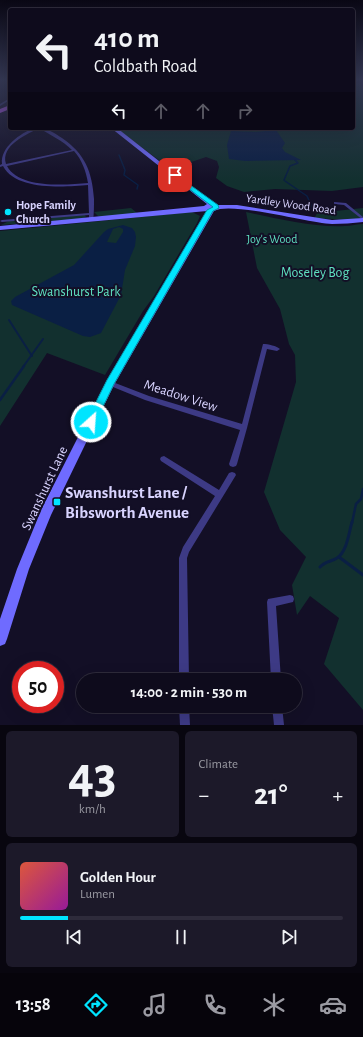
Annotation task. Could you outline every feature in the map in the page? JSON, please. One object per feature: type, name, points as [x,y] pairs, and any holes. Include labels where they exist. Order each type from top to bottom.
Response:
[{"type":"main road","points":[[117,130],[175,175],[211,207]]},
{"type":"main road","name":"Yardley Wood Road","points":[[1,224],[211,207],[237,207],[332,222],[363,220]]},
{"type":"main road","name":"Swanshurst Lane","points":[[0,639],[23,569],[46,512],[110,383],[211,207]]},
{"type":"street","points":[[2,166],[2,154],[8,145],[20,136],[33,130]]},
{"type":"street","points":[[46,130],[64,139],[85,162],[89,184],[91,217]]},
{"type":"street","points":[[2,166],[75,150]]},
{"type":"street","points":[[175,175],[183,172],[190,163]]},
{"type":"street","points":[[2,166],[14,176],[36,184],[61,186],[89,184]]},
{"type":"street","points":[[335,203],[346,204],[363,220]]},
{"type":"street","points":[[233,464],[265,346],[277,349]]},
{"type":"street","name":"Meadow View","points":[[110,383],[147,398],[244,428]]},
{"type":"street","points":[[164,459],[220,495]]},
{"type":"street","points":[[184,673],[183,558],[186,550],[232,475]]},
{"type":"street","points":[[275,673],[270,602],[290,599]]},
{"type":"street","points":[[184,713],[185,725]]},
{"type":"street","points":[[278,713],[279,725]]},
{"type":"green space","points":[[355,114],[363,114],[363,187],[332,191],[275,189],[244,192],[227,186],[216,178],[219,167],[217,161],[206,157],[171,169],[119,130],[355,130]]},
{"type":"green space","points":[[131,208],[137,213],[102,217],[98,216],[94,212]]},
{"type":"green space","points":[[363,208],[363,218],[350,220],[315,218],[317,213]]},
{"type":"green space","name":"Swanshurst Park","points":[[192,212],[200,216],[197,223],[105,375],[47,353],[0,426],[0,231]]},
{"type":"green space","name":"Moseley Bog","points":[[246,212],[321,226],[363,224],[363,710],[324,664],[339,618],[310,596],[297,615],[292,585],[306,557],[280,530],[264,492],[296,382],[295,355],[289,344],[280,309],[257,268]]},
{"type":"green space","points":[[85,215],[86,217],[81,219],[1,225],[11,220]]},
{"type":"water","points":[[276,130],[285,143],[282,148],[285,152],[301,160],[245,161],[229,159],[227,145],[231,131],[256,132]]},
{"type":"water","points":[[123,225],[132,228],[136,237],[135,246],[125,270],[121,295],[101,333],[90,337],[83,336],[12,305],[11,301],[15,297],[74,265],[108,229]],"holes":[[[119,227],[123,229],[123,232],[116,243],[107,242],[113,229]]]},
{"type":"waterway","points":[[119,155],[125,170],[124,175],[138,185],[137,189]]},
{"type":"waterway","points":[[284,180],[290,166],[298,163],[295,160]]},
{"type":"waterway","points":[[285,181],[307,196],[313,209]]},
{"type":"waterway","points":[[9,320],[31,355]]},
{"type":"waterway","points":[[31,355],[43,339]]},
{"type":"waterway","points":[[23,367],[31,355]]},
{"type":"waterway","points":[[0,400],[24,366]]},
{"type":"waterway","points":[[352,523],[356,504],[361,499],[363,489]]},
{"type":"waterway","points":[[320,567],[335,559],[343,551],[349,536],[352,522]]},
{"type":"waterway","points":[[339,557],[363,575]]},
{"type":"place","name":"Hope Family Church","points":[[8,212]]},
{"type":"place","name":"Swanshurst Lane / Bibsworth Avenue","points":[[57,502]]},
{"type":"route","points":[[91,422],[110,383],[211,210],[216,208],[215,205],[212,205],[175,175]]},
{"type":"park label","name":"Joy's Wood","points":[[272,239]]}]
